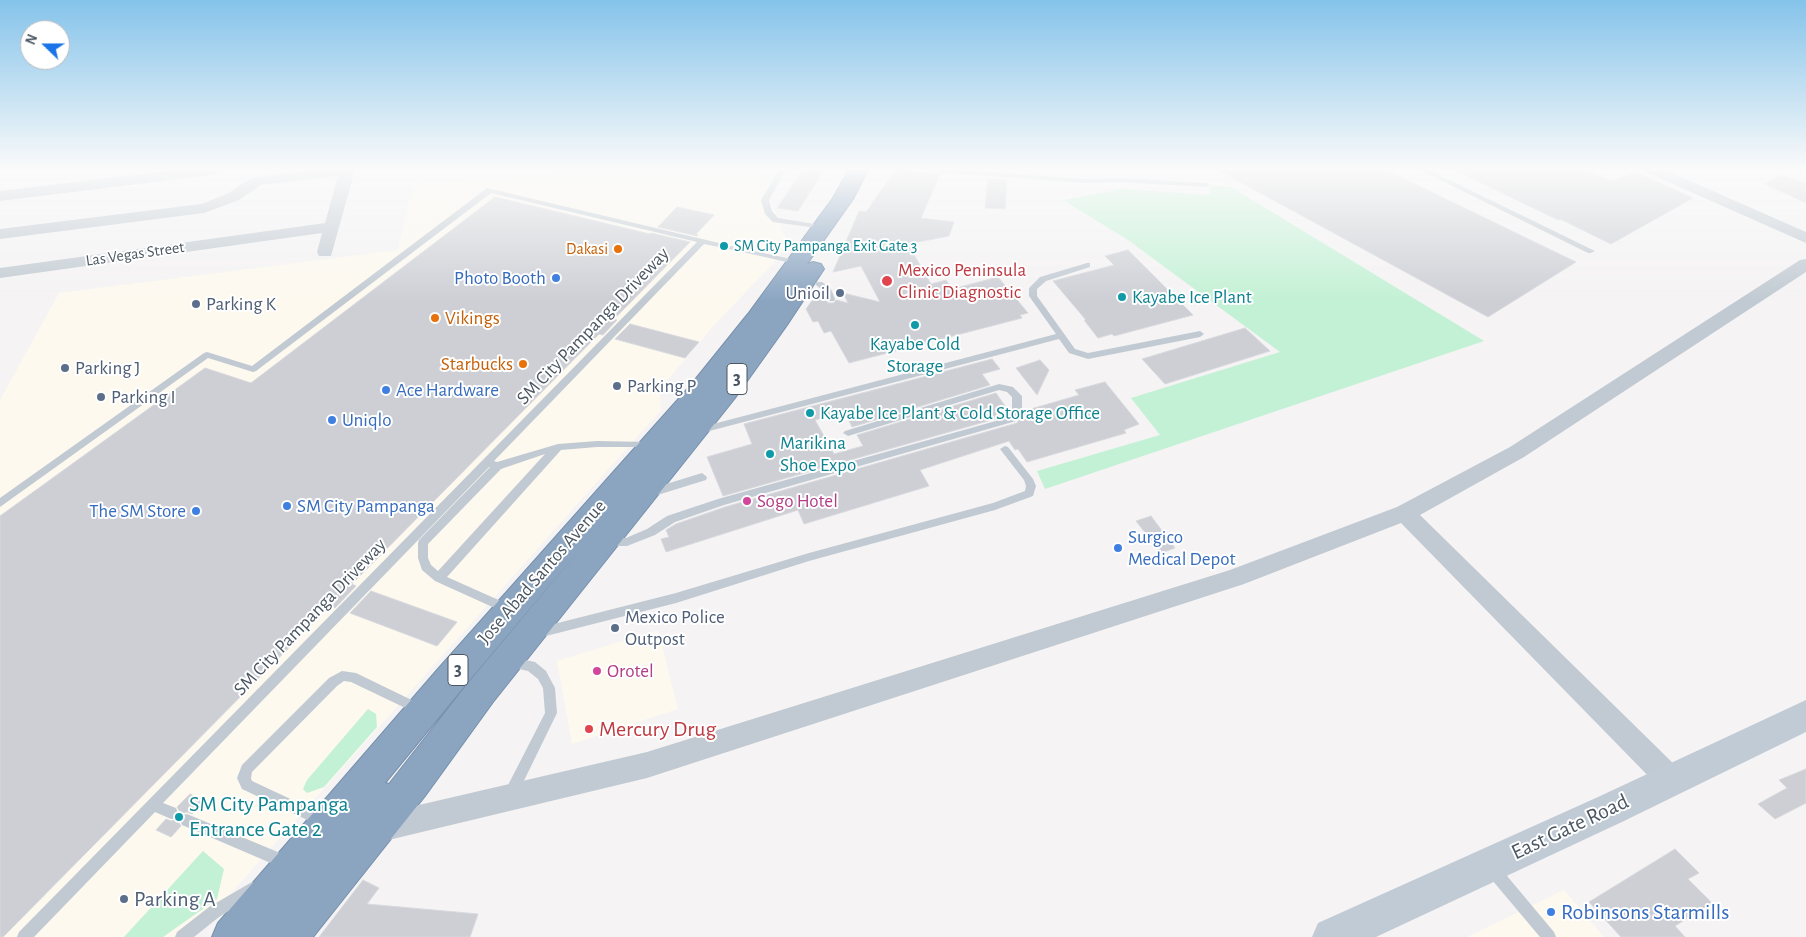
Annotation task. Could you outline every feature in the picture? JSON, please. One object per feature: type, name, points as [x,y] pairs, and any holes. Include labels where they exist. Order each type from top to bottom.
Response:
[{"type":"highway","name":"Jose Abad Santos Avenue","points":[[590,537],[643,495],[694,432],[796,262],[832,214]]},
{"type":"highway","name":"Jose Abad Santos Avenue","points":[[232,937],[302,870],[328,824],[423,711],[520,621],[590,537],[652,446],[746,348],[826,250],[838,214]]},
{"type":"highway","name":"Jose Abad Santos Avenue","points":[[288,937],[412,784],[506,661],[520,621]]},
{"type":"highway","points":[[260,937],[302,870],[351,828],[481,692]]},
{"type":"street","points":[[0,234],[159,214]]},
{"type":"street","points":[[325,252],[334,214]]},
{"type":"street","points":[[1751,214],[1806,238]]},
{"type":"street","name":"Las Vegas Street","points":[[0,273],[330,227]]},
{"type":"street","points":[[375,829],[647,765],[1236,577],[1405,513],[1517,452],[1806,264]]},
{"type":"street","points":[[1405,513],[1670,780]]},
{"type":"street","name":"East Gate Road","points":[[1332,937],[1806,715]]},
{"type":"lane","name":"SM City Pampanga Driveway","points":[[0,502],[207,356],[253,369],[459,214]]},
{"type":"lane","name":"SM City Pampanga Driveway","points":[[24,937],[491,464],[702,241],[589,214]]},
{"type":"lane","points":[[770,214],[776,220],[822,227]]},
{"type":"lane","points":[[1513,214],[1591,252]]},
{"type":"lane","points":[[702,241],[719,245]]},
{"type":"lane","points":[[729,247],[796,262]]},
{"type":"lane","points":[[1087,265],[1043,279],[1033,288],[1033,296],[1059,336],[1072,351],[1088,356],[1200,334]]},
{"type":"lane","points":[[819,284],[828,291],[831,304]]},
{"type":"lane","points":[[694,432],[1059,336]]},
{"type":"lane","points":[[590,537],[627,542],[651,532],[671,518],[1013,419],[1017,413],[1017,396],[1010,389],[999,387],[848,433]]},
{"type":"lane","points":[[652,446],[597,444],[558,447],[491,464],[423,543],[423,558],[426,567],[439,578],[520,621],[546,631],[676,598],[809,557],[995,506],[1029,494],[1031,486],[1028,479],[1005,449]]},
{"type":"lane","points":[[439,578],[558,447]]},
{"type":"lane","points":[[643,495],[702,477]]},
{"type":"lane","points":[[506,661],[531,666],[542,675],[549,688],[550,713],[510,797]]},
{"type":"lane","points":[[328,824],[247,784],[244,778],[247,770],[333,682],[342,676],[352,677],[423,711]]},
{"type":"lane","points":[[153,805],[172,813]]},
{"type":"lane","points":[[187,820],[302,870]]},
{"type":"lane","points":[[1488,864],[1549,937]]},
{"type":"lane","points":[[182,937],[214,912],[302,870]]},
{"type":"shaded area","name":"SM City Pampanga","points":[[406,214],[776,214],[788,244],[773,264],[716,323],[659,390],[661,410],[192,937],[0,937],[0,400],[59,293],[398,250]]},
{"type":"shaded area","points":[[658,630],[678,709],[572,744],[557,661]]},
{"type":"shaded area","name":"Robinsons Starmills","points":[[1564,890],[1604,937],[1467,937]]},
{"type":"green space","points":[[1085,214],[1275,214],[1484,341],[1045,489],[1037,471],[1160,435],[1131,398],[1280,352],[1128,240]]},
{"type":"green space","points":[[368,709],[376,714],[377,727],[324,787],[307,793],[303,789],[307,780]]},
{"type":"green space","points":[[203,851],[224,869],[217,899],[163,937],[124,937]]},
{"type":"building","points":[[473,214],[565,214],[690,242],[614,319],[617,320],[603,335],[599,334],[352,584],[356,586],[335,608],[330,606],[3,937],[0,937],[0,516],[205,368],[251,383]]},
{"type":"building","points":[[671,214],[714,215],[696,234],[697,236],[658,227]]},
{"type":"building","points":[[858,214],[923,214],[921,218],[954,222],[949,236],[908,244],[931,284],[946,280],[952,289],[998,277],[1028,313],[1020,315],[1022,318],[849,363],[831,331],[824,333],[818,321],[813,322],[806,309],[816,295],[824,297],[828,303],[834,303],[836,300],[848,303],[843,293],[880,302],[861,266],[833,272]]},
{"type":"building","points":[[1298,214],[1476,214],[1576,262],[1488,317]]},
{"type":"building","points":[[1545,214],[1665,214],[1611,244],[1560,219],[1558,220]]},
{"type":"building","name":"Kayabe Ice Plant","points":[[1128,250],[1193,315],[1114,336],[1112,334],[1098,338],[1084,320],[1086,320],[1053,281],[1114,265],[1105,256]]},
{"type":"building","points":[[630,324],[699,342],[685,358],[615,339]]},
{"type":"building","points":[[1245,328],[1270,351],[1165,384],[1142,359]]},
{"type":"building","points":[[992,359],[1000,369],[982,374],[990,385],[852,427],[845,412],[815,420],[834,454],[863,446],[857,435],[996,393],[1010,413],[1009,415],[723,496],[707,457],[752,444],[744,424]]},
{"type":"building","points":[[1040,360],[1049,370],[1037,395],[1016,368]]},
{"type":"building","points":[[1105,382],[1139,424],[1124,430],[1126,433],[1027,462],[1018,449],[1015,450],[1009,441],[920,470],[929,486],[804,524],[798,510],[666,552],[661,539],[669,537],[666,530],[676,524],[725,507],[1017,423],[1024,411],[1079,395],[1075,390]]},
{"type":"building","points":[[1151,516],[1175,548],[1161,553],[1136,521]]},
{"type":"building","points":[[371,591],[457,622],[437,646],[350,613]]},
{"type":"building","points":[[1806,769],[1806,803],[1775,819],[1758,804],[1787,788],[1779,780]]},
{"type":"building","name":"SM City Pampanga Entrance Gate 2","points":[[190,794],[204,801],[192,814],[187,812],[180,814],[178,821],[181,826],[171,837],[156,830],[166,819],[171,821],[178,819],[180,812],[177,807]]},
{"type":"building","points":[[1675,849],[1699,873],[1688,879],[1712,903],[1675,926],[1685,937],[1621,937],[1589,902]]},
{"type":"building","points":[[363,880],[379,888],[367,904],[478,914],[470,937],[319,937]]},
{"type":"place","name":"SM City Pampanga Exit Gate 3","points":[[724,246]]},
{"type":"place","name":"Dakasi","points":[[618,249]]},
{"type":"place","name":"Photo Booth","points":[[556,278]]},
{"type":"place","name":"Mexico Peninsula Clinic Diagnostic","points":[[887,281]]},
{"type":"place","name":"Unioil","points":[[840,293]]},
{"type":"place","name":"Kayabe Ice Plant","points":[[1122,297]]},
{"type":"place","name":"Parking K","points":[[196,304]]},
{"type":"place","name":"Vikings","points":[[435,318]]},
{"type":"place","name":"Kayabe Cold Storage","points":[[915,325]]},
{"type":"place","name":"Starbucks","points":[[523,364]]},
{"type":"place","name":"Parking J","points":[[65,368]]},
{"type":"place","name":"Parking P","points":[[617,386]]},
{"type":"place","name":"Ace Hardware","points":[[386,390]]},
{"type":"place","name":"Parking I","points":[[101,397]]},
{"type":"place","name":"Kayabe Ice Plant & Cold Storage Office","points":[[810,413]]},
{"type":"place","name":"Uniqlo","points":[[332,420]]},
{"type":"place","name":"Marikina Shoe Expo","points":[[770,454]]},
{"type":"place","name":"Sogo Hotel","points":[[747,501]]},
{"type":"place","name":"SM City Pampanga","points":[[287,506]]},
{"type":"place","name":"The SM Store","points":[[196,511]]},
{"type":"place","name":"Surgico Medical Depot","points":[[1118,548]]},
{"type":"place","name":"Mexico Police Outpost","points":[[615,628]]},
{"type":"place","name":"Orotel","points":[[597,671]]},
{"type":"place","name":"Mercury Drug","points":[[589,729]]},
{"type":"place","name":"SM City Pampanga Entrance Gate 2","points":[[179,817]]},
{"type":"place","name":"Parking A","points":[[124,899]]},
{"type":"place","name":"Robinsons Starmills","points":[[1551,912]]}]
